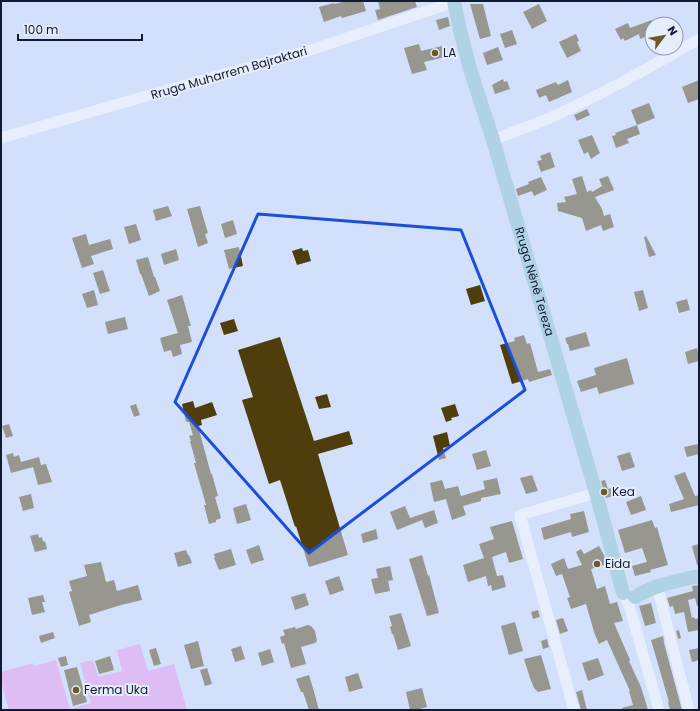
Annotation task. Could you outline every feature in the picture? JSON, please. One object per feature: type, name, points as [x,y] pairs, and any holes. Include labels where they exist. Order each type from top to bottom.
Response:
[{"type":"main road","name":"Rruga Nënë Tereza","points":[[454,1],[470,69],[493,140],[615,562],[630,594]]},
{"type":"main road","points":[[630,594],[699,576]]},
{"type":"street","name":"Rruga Muharrem Bajraktari","points":[[1,138],[314,49],[454,1]]},
{"type":"street","points":[[493,140],[567,110],[646,70],[699,39]]},
{"type":"street","points":[[574,710],[520,515],[596,493]]},
{"type":"street","points":[[657,586],[689,710]]},
{"type":"street","points":[[630,594],[659,710]]},
{"type":"highlighted area","points":[[258,214],[461,230],[525,390],[309,553],[175,402]]},
{"type":"shaded area","points":[[140,644],[148,671],[174,664],[187,710],[9,710],[1,681],[1,672],[33,663],[34,666],[56,660],[70,709],[91,703],[80,663],[93,660],[98,677],[122,671],[117,650]]},
{"type":"building","points":[[347,1],[363,1],[366,11],[342,18],[341,16],[324,22],[319,7]]},
{"type":"building","points":[[378,1],[415,1],[417,7],[378,20],[375,10],[380,9]]},
{"type":"building","points":[[470,4],[483,4],[491,36],[480,39]]},
{"type":"building","points":[[539,4],[547,21],[532,29],[523,12]]},
{"type":"building","points":[[448,17],[450,26],[439,30],[436,20]]},
{"type":"building","points":[[628,23],[630,28],[644,23],[644,37],[640,39],[639,34],[625,41],[623,38],[621,40],[615,29]]},
{"type":"building","points":[[512,30],[517,44],[505,48],[500,34]]},
{"type":"building","points":[[576,34],[579,41],[577,42],[581,51],[567,58],[559,42]]},
{"type":"building","points":[[419,44],[421,51],[442,46],[445,57],[424,62],[427,70],[412,74],[404,48]]},
{"type":"building","points":[[498,47],[503,60],[487,65],[483,53]]},
{"type":"building","points":[[503,79],[504,82],[507,81],[510,89],[495,94],[492,85]]},
{"type":"building","points":[[568,80],[572,92],[549,102],[546,95],[539,98],[536,90],[556,82],[558,85]]},
{"type":"building","points":[[699,80],[699,99],[688,103],[682,87]]},
{"type":"building","points":[[649,103],[655,118],[637,125],[631,110]]},
{"type":"building","points":[[587,109],[590,115],[577,121],[574,115]]},
{"type":"building","points":[[637,125],[640,134],[627,139],[629,143],[616,148],[612,136],[616,135],[615,133]]},
{"type":"building","points":[[592,135],[600,153],[591,159],[588,152],[584,154],[578,140]]},
{"type":"building","points":[[550,152],[555,167],[541,172],[537,161],[542,160],[540,156]]},
{"type":"building","points":[[582,176],[587,192],[591,190],[592,192],[602,186],[599,179],[608,176],[614,190],[595,197],[604,216],[610,214],[614,227],[603,231],[601,225],[586,231],[582,218],[558,211],[557,203],[566,202],[564,197],[577,194],[572,179]]},
{"type":"building","points":[[541,177],[547,190],[534,196],[532,191],[518,196],[516,189]]},
{"type":"building","points":[[168,206],[172,216],[156,221],[153,210]]},
{"type":"building","points":[[200,206],[208,233],[205,234],[208,243],[198,247],[187,209]]},
{"type":"building","points":[[233,220],[237,234],[225,238],[221,224]]},
{"type":"building","points":[[136,224],[141,240],[129,244],[124,227]]},
{"type":"building","points":[[86,234],[89,245],[110,239],[113,249],[91,256],[94,264],[82,268],[72,238]]},
{"type":"building","points":[[646,236],[656,255],[649,257],[644,237]]},
{"type":"building","points":[[239,247],[243,266],[229,269],[224,250]]},
{"type":"building","points":[[302,248],[303,251],[308,250],[311,261],[297,265],[292,251]]},
{"type":"building","points":[[176,249],[179,260],[164,265],[161,254]]},
{"type":"building","points":[[148,257],[160,291],[149,296],[136,260]]},
{"type":"building","points":[[103,270],[110,291],[100,294],[93,273]]},
{"type":"building","points":[[480,285],[485,301],[471,305],[466,289]]},
{"type":"building","points":[[94,290],[98,305],[87,308],[82,294]]},
{"type":"building","points":[[643,290],[648,308],[639,311],[634,292]]},
{"type":"building","points":[[182,295],[191,326],[188,326],[192,342],[180,345],[182,354],[173,357],[171,350],[164,352],[160,338],[178,333],[167,300]]},
{"type":"building","points":[[687,299],[690,310],[679,313],[676,302]]},
{"type":"building","points":[[125,317],[128,329],[108,334],[105,322]]},
{"type":"building","points":[[234,319],[238,331],[224,335],[220,323]]},
{"type":"building","points":[[586,332],[590,346],[570,351],[565,338]]},
{"type":"building","points":[[524,335],[527,344],[530,343],[538,372],[550,369],[552,375],[529,382],[528,379],[512,384],[500,345],[515,341],[514,338]]},
{"type":"building","points":[[280,337],[314,441],[349,431],[353,444],[318,454],[348,555],[309,567],[280,480],[269,484],[242,400],[253,397],[238,350]]},
{"type":"building","points":[[697,348],[699,361],[688,364],[685,352]]},
{"type":"building","points":[[627,358],[634,384],[599,394],[597,387],[581,392],[577,381],[596,375],[594,368]]},
{"type":"building","points":[[327,394],[331,407],[319,409],[315,397]]},
{"type":"building","points":[[193,401],[195,408],[212,402],[217,415],[201,420],[202,425],[198,426],[218,496],[215,497],[221,518],[216,520],[216,522],[209,524],[204,505],[206,505],[194,463],[196,463],[189,436],[193,435],[189,422],[186,422],[182,404]]},
{"type":"building","points":[[136,404],[140,415],[134,417],[130,406]]},
{"type":"building","points":[[455,404],[459,416],[451,418],[452,420],[446,422],[441,408]]},
{"type":"building","points":[[9,424],[13,436],[6,438],[2,426]]},
{"type":"building","points":[[447,432],[450,446],[443,448],[446,458],[439,460],[433,436]]},
{"type":"building","points":[[698,444],[699,454],[687,457],[684,447]]},
{"type":"building","points":[[486,450],[491,466],[477,470],[472,454]]},
{"type":"building","points":[[630,452],[635,467],[622,471],[617,456]]},
{"type":"building","points":[[13,453],[14,457],[19,455],[21,462],[39,457],[41,465],[46,464],[52,482],[38,485],[33,467],[11,473],[6,455]]},
{"type":"building","points":[[685,472],[695,496],[699,495],[699,505],[671,512],[669,504],[684,499],[674,476]]},
{"type":"building","points":[[532,475],[538,491],[526,494],[520,478]]},
{"type":"building","points":[[497,478],[501,494],[481,498],[481,501],[463,506],[466,515],[452,520],[446,499],[434,502],[430,483],[442,480],[445,489],[458,486],[461,496],[485,489],[483,481]]},
{"type":"building","points":[[605,480],[608,489],[611,488],[614,496],[606,498],[601,481]]},
{"type":"building","points":[[31,494],[34,508],[23,511],[19,497]]},
{"type":"building","points":[[641,496],[646,510],[631,515],[626,502]]},
{"type":"building","points":[[246,504],[251,520],[237,524],[233,508]]},
{"type":"building","points":[[405,506],[410,518],[434,510],[438,523],[425,528],[422,520],[397,530],[390,512]]},
{"type":"building","points":[[584,511],[589,532],[572,537],[571,532],[544,540],[541,528],[571,519],[570,514]]},
{"type":"building","points":[[652,520],[655,528],[657,527],[668,565],[650,570],[651,572],[635,576],[632,566],[647,562],[642,548],[625,553],[618,530]]},
{"type":"building","points":[[512,521],[523,559],[509,563],[506,552],[492,557],[497,576],[503,575],[506,587],[492,591],[491,585],[488,586],[486,576],[468,582],[463,565],[484,558],[479,544],[494,539],[490,527]]},
{"type":"building","points":[[376,529],[378,539],[363,543],[361,534]]},
{"type":"building","points":[[38,534],[39,538],[42,537],[43,542],[45,541],[47,549],[35,552],[30,536]]},
{"type":"building","points":[[699,544],[699,565],[697,565],[692,546]]},
{"type":"building","points":[[259,545],[264,560],[251,564],[246,550]]},
{"type":"building","points":[[599,546],[604,555],[606,564],[591,569],[597,589],[605,586],[610,604],[617,602],[623,621],[614,623],[641,687],[648,710],[622,710],[622,708],[633,705],[630,691],[607,640],[599,644],[586,604],[571,609],[567,598],[570,597],[562,574],[556,576],[551,564],[564,558],[568,569],[582,565],[576,552],[581,549],[584,554]]},
{"type":"building","points":[[231,549],[236,565],[219,570],[214,554]]},
{"type":"building","points":[[186,550],[192,563],[178,567],[174,553]]},
{"type":"building","points":[[422,555],[439,613],[427,616],[409,559]]},
{"type":"building","points":[[101,562],[106,582],[114,580],[117,591],[138,585],[142,600],[89,615],[91,622],[79,626],[69,592],[72,591],[69,581],[87,576],[84,565]]},
{"type":"building","points":[[390,566],[393,580],[388,581],[390,591],[375,594],[371,579],[378,578],[376,569]]},
{"type":"building","points":[[339,576],[344,590],[330,595],[325,581]]},
{"type":"building","points":[[699,585],[699,606],[697,606],[695,598],[688,600],[692,618],[699,618],[699,630],[688,632],[684,612],[675,614],[673,606],[670,607],[667,598],[693,591],[692,586]]},
{"type":"building","points":[[305,593],[309,605],[295,610],[291,597]]},
{"type":"building","points":[[43,595],[45,602],[42,602],[45,612],[32,615],[28,598]]},
{"type":"building","points":[[651,603],[656,623],[645,626],[639,606]]},
{"type":"building","points":[[538,610],[540,617],[533,619],[531,612]]},
{"type":"building","points":[[401,613],[411,646],[398,650],[390,627],[392,626],[389,616]]},
{"type":"building","points":[[563,618],[568,631],[560,634],[556,620]]},
{"type":"building","points":[[515,622],[523,651],[509,655],[501,626]]},
{"type":"building","points":[[308,625],[315,631],[317,641],[301,647],[306,664],[291,668],[284,643],[282,644],[280,637],[285,635],[283,630],[295,627],[296,629]]},
{"type":"building","points":[[679,630],[681,638],[678,639],[676,631]]},
{"type":"building","points":[[53,632],[55,638],[41,643],[39,636]]},
{"type":"building","points":[[663,636],[682,710],[670,710],[651,640]]},
{"type":"building","points":[[547,639],[549,647],[543,649],[541,641]]},
{"type":"building","points":[[198,641],[204,666],[191,669],[184,645]]},
{"type":"building","points":[[241,646],[245,659],[235,662],[231,649]]},
{"type":"building","points":[[156,648],[161,664],[154,666],[149,650]]},
{"type":"building","points":[[699,648],[699,660],[692,662],[689,650]]},
{"type":"building","points":[[270,649],[274,662],[262,666],[258,653]]},
{"type":"building","points":[[541,655],[551,689],[538,692],[534,688],[524,659]]},
{"type":"building","points":[[66,656],[68,665],[61,667],[58,658]]},
{"type":"building","points":[[110,656],[114,670],[99,674],[95,661]]},
{"type":"building","points":[[598,658],[604,675],[588,681],[582,663]]},
{"type":"building","points":[[77,667],[87,702],[73,706],[64,670]]},
{"type":"building","points":[[207,668],[212,684],[205,686],[200,670]]},
{"type":"building","points":[[358,673],[363,688],[349,692],[345,677]]},
{"type":"building","points":[[309,675],[319,710],[309,710],[303,692],[301,692],[296,679]]},
{"type":"building","points":[[422,688],[427,707],[410,710],[406,692]]},
{"type":"building","points":[[582,690],[587,710],[581,710],[576,692]]},
{"type":"place","name":"LA","points":[[435,53]]},
{"type":"place","name":"Kea","points":[[604,492]]},
{"type":"place","name":"Eida","points":[[597,564]]},
{"type":"place","name":"Ferma Uka","points":[[76,690]]}]
